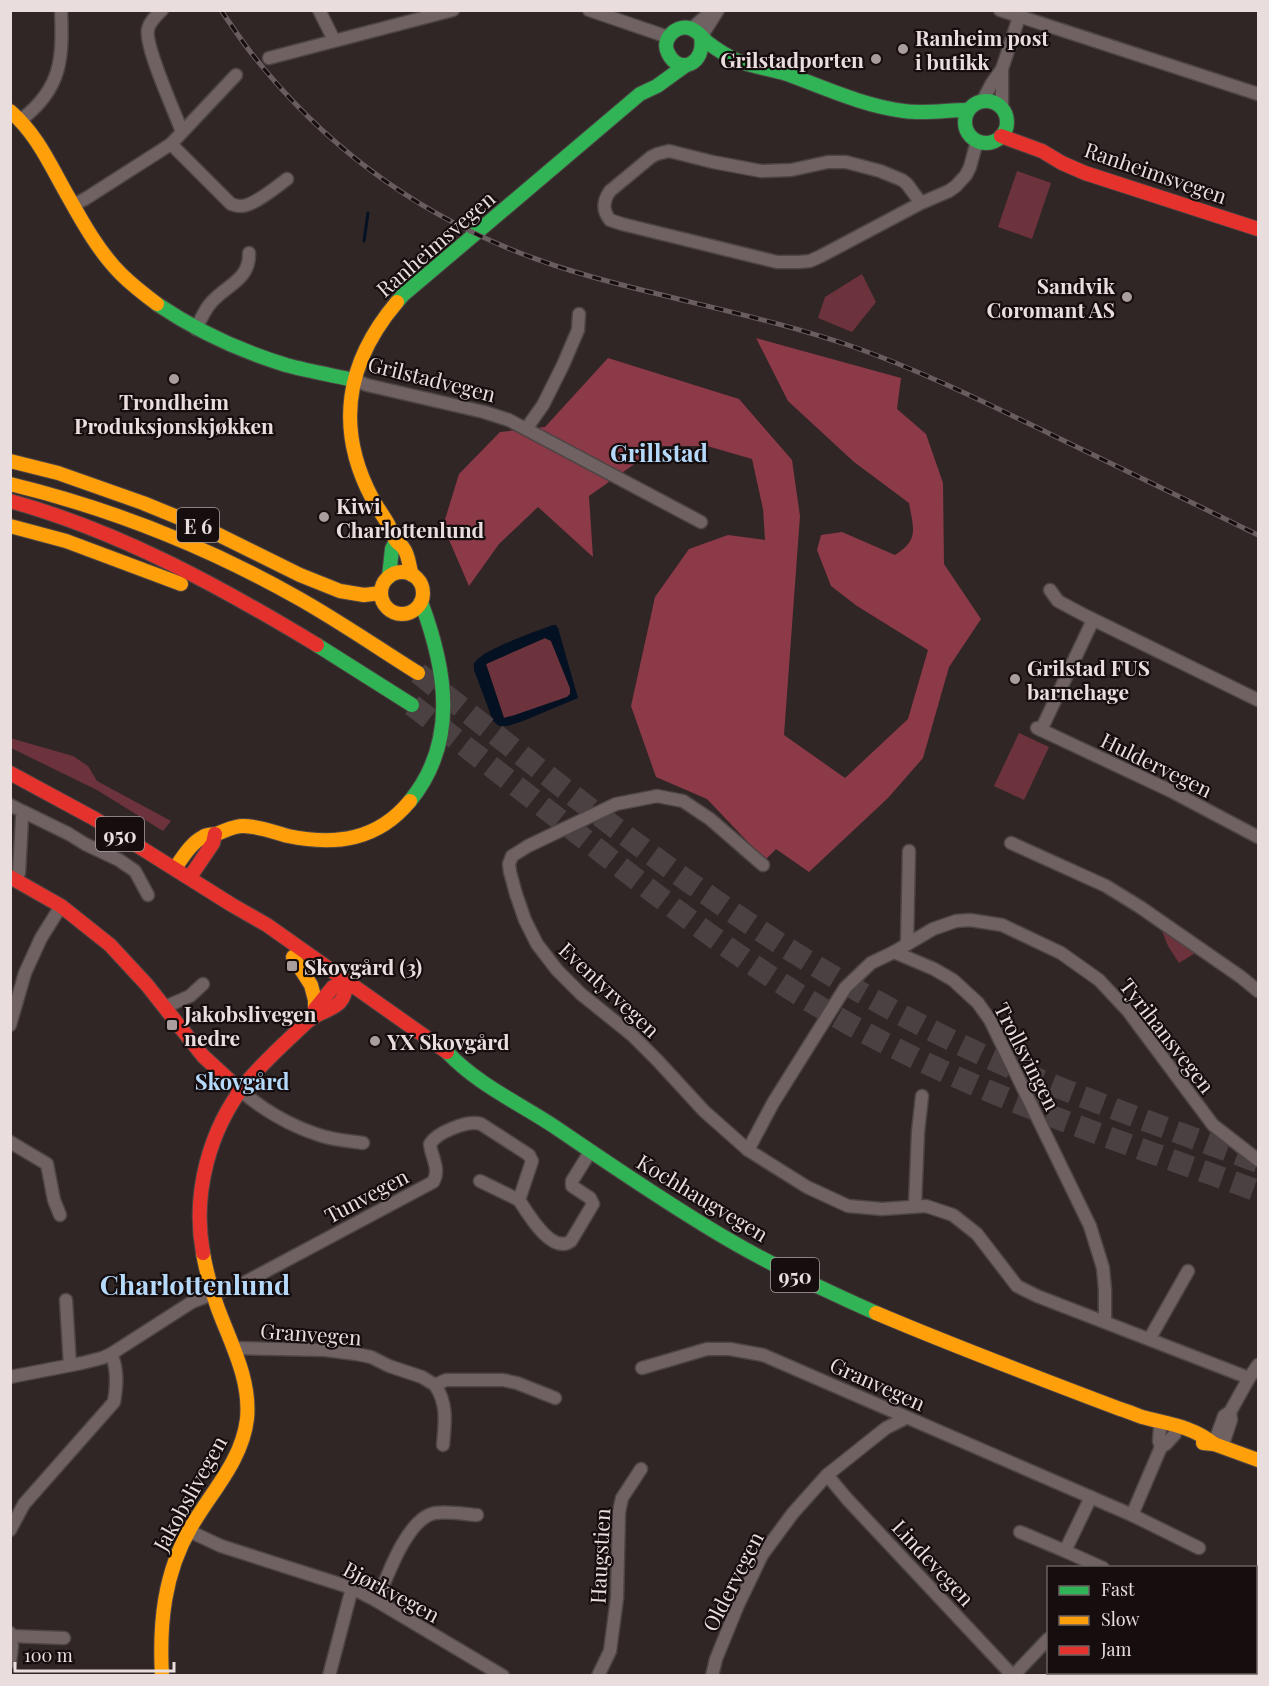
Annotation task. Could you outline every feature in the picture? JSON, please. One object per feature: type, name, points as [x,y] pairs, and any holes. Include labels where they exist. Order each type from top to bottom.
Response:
[{"type":"main road","points":[[742,62],[676,63],[669,56],[664,55],[672,33],[681,28],[696,33],[719,51],[742,62],[880,105],[903,111],[930,113],[942,110],[968,110]]},
{"type":"main road","points":[[691,63],[700,57],[704,47],[696,33]]},
{"type":"main road","name":"Ranheimsvegen","points":[[640,94],[664,55]]},
{"type":"main road","name":"Ranheimsvegen","points":[[354,380],[372,333],[381,319],[403,296],[640,94],[657,86],[691,63]]},
{"type":"main road","points":[[983,100],[994,102],[1004,114],[1005,129],[1001,136],[990,142],[977,141],[969,135],[965,125],[968,110],[983,100]]},
{"type":"main road","points":[[930,113],[948,122],[965,125]]},
{"type":"main road","name":"Ranheimsvegen","points":[[1004,114],[1042,151]]},
{"type":"main road","points":[[16,115],[37,139],[73,205],[104,254],[123,276],[154,303],[196,329],[223,342],[279,362],[354,380]]},
{"type":"main road","name":"Ranheimsvegen","points":[[1001,136],[1042,151],[1085,173],[1258,229]]},
{"type":"main road","name":"Grilstadvegen","points":[[354,380],[349,411],[351,442],[357,465],[396,541],[404,549],[412,575]]},
{"type":"main road","name":"E 6","points":[[10,461],[58,473],[143,502],[209,530],[300,575],[340,591],[364,595],[381,593]]},
{"type":"main road","name":"E 6","points":[[10,482],[128,519],[225,560],[337,621],[418,673]]},
{"type":"main road","name":"E 6","points":[[10,501],[81,523],[149,553],[218,589],[348,663],[412,705]]},
{"type":"main road","name":"E 6","points":[[10,526],[77,544],[191,588],[218,589]]},
{"type":"main road","points":[[389,577],[392,549],[396,541]]},
{"type":"main road","points":[[404,614],[415,609],[421,602],[423,589],[420,582],[412,575],[400,572],[389,577],[383,585],[382,600],[393,612],[404,614],[432,638]]},
{"type":"main road","points":[[175,868],[204,835],[215,834],[231,827],[248,826],[304,839],[333,841],[360,837],[379,828],[400,813],[427,781],[440,746],[443,719],[442,681],[437,651],[432,638],[432,629],[421,602]]},
{"type":"main road","name":"Kochhaugvegen","points":[[10,773],[65,800],[242,912],[272,928],[346,988],[444,1049],[457,1065],[655,1195],[737,1244],[846,1299],[963,1349],[1143,1417],[1155,1418],[1194,1432],[1218,1445],[1258,1460]]},
{"type":"main road","points":[[190,877],[213,843],[215,834]]},
{"type":"main road","points":[[13,878],[61,906],[110,945],[136,972],[204,1056],[240,1090]]},
{"type":"main road","name":"Kochhaugvegen","points":[[242,912],[264,937],[333,987]]},
{"type":"main road","points":[[293,957],[297,966],[309,979],[315,1013]]},
{"type":"main road","name":"Jakobslivegen","points":[[162,1676],[160,1631],[166,1587],[177,1554],[189,1531],[230,1467],[241,1442],[247,1417],[246,1395],[240,1366],[207,1274],[201,1235],[202,1182],[208,1156],[218,1131],[240,1090],[315,1013],[333,987],[346,988]]},
{"type":"main road","name":"Jakobslivegen","points":[[315,1013],[321,1015],[346,988]]},
{"type":"main road","name":"Kochhaugvegen","points":[[1143,1417],[1153,1425],[1175,1434],[1206,1444],[1218,1445]]},
{"type":"street","points":[[16,115],[43,99],[50,88],[59,66],[62,45],[61,10]]},
{"type":"street","points":[[162,10],[153,19],[147,31],[152,55],[182,132]]},
{"type":"street","points":[[319,10],[334,40]]},
{"type":"street","points":[[268,58],[453,10]]},
{"type":"street","points":[[589,10],[664,55]]},
{"type":"street","points":[[696,33],[712,10]]},
{"type":"street","points":[[696,33],[718,10]]},
{"type":"street","points":[[1000,10],[1020,14],[1258,94]]},
{"type":"street","points":[[983,100],[1002,69],[1020,14]]},
{"type":"street","points":[[1002,69],[1004,114]]},
{"type":"street","points":[[73,205],[93,195],[171,144],[236,75]]},
{"type":"street","points":[[921,204],[902,180],[856,164],[828,162],[791,170],[761,171],[669,152],[651,157],[610,191],[604,206],[610,220],[622,224],[777,262],[810,261],[832,252],[962,182],[970,167],[977,141]]},
{"type":"street","points":[[171,144],[231,204],[240,207],[288,179]]},
{"type":"street","points":[[196,329],[210,303],[245,273],[250,263],[249,253]]},
{"type":"street","points":[[526,429],[543,405],[562,365],[578,330],[579,314]]},
{"type":"street","name":"Grilstadvegen","points":[[354,380],[509,420],[701,522]]},
{"type":"street","points":[[1050,591],[1058,601],[1093,620],[1258,700]]},
{"type":"street","name":"Huldervegen","points":[[1093,620],[1039,729],[1171,791],[1258,837]]},
{"type":"street","name":"Eventyrvegen","points":[[763,864],[710,819],[683,801],[657,796],[616,804],[528,846],[512,856],[509,864],[525,920],[537,944],[557,970],[581,994],[632,1035],[704,1111],[748,1150],[807,1187],[848,1206],[882,1209],[927,1206],[953,1215],[976,1234],[1017,1286],[1037,1296],[1249,1378]]},
{"type":"street","points":[[10,805],[69,834],[135,871],[148,895]]},
{"type":"street","points":[[13,878],[19,873],[24,812]]},
{"type":"street","points":[[1011,843],[1106,886],[1232,971],[1258,992]]},
{"type":"street","points":[[907,944],[909,851]]},
{"type":"street","points":[[10,1025],[25,972],[41,938],[61,906]]},
{"type":"street","name":"Tyrihansvegen","points":[[894,952],[945,924],[977,920],[1017,931],[1062,953],[1099,980],[1128,1011],[1213,1125],[1258,1160]]},
{"type":"street","points":[[748,1150],[773,1102],[845,988],[871,963],[894,952]]},
{"type":"street","name":"Trollsvingen","points":[[894,952],[934,969],[953,981],[978,1003],[990,1020],[1090,1226],[1104,1275],[1105,1322]]},
{"type":"street","points":[[165,1007],[190,996],[203,984]]},
{"type":"street","points":[[240,1090],[261,1107],[309,1132],[324,1137],[363,1143]]},
{"type":"street","points":[[915,1205],[922,1096]]},
{"type":"street","name":"Tunvegen","points":[[10,1377],[93,1360],[111,1354],[192,1302],[238,1286],[433,1182],[437,1169],[430,1144],[436,1136],[467,1124],[478,1122],[529,1155],[532,1161],[519,1200]]},
{"type":"street","points":[[10,1142],[46,1164],[54,1200],[60,1215]]},
{"type":"street","points":[[480,1181],[519,1200],[548,1237],[559,1244],[568,1244],[593,1204],[590,1198],[572,1186],[572,1181],[590,1152]]},
{"type":"street","points":[[1150,1338],[1188,1270]]},
{"type":"street","points":[[66,1300],[70,1365]]},
{"type":"street","name":"Granvegen","points":[[233,1348],[325,1350],[356,1354],[371,1357],[389,1366],[422,1377],[435,1385]]},
{"type":"street","name":"Granvegen","points":[[642,1368],[707,1349],[730,1349],[763,1354],[1132,1515],[1199,1548]]},
{"type":"street","points":[[10,1530],[24,1504],[114,1402],[116,1367],[111,1354]]},
{"type":"street","points":[[1218,1445],[1224,1416],[1230,1412],[1258,1365]]},
{"type":"street","points":[[443,1445],[445,1408],[435,1385],[446,1380],[503,1380],[555,1398]]},
{"type":"street","name":"Oldervegen","points":[[712,1676],[716,1659],[738,1605],[762,1555],[793,1513],[827,1475],[886,1428],[906,1418]]},
{"type":"street","points":[[1160,1428],[1161,1447]]},
{"type":"street","points":[[1132,1515],[1161,1447],[1175,1434]]},
{"type":"street","name":"Haugstien","points":[[598,1676],[613,1646],[617,1598],[619,1512],[622,1498],[641,1469]]},
{"type":"street","name":"Lindevegen","points":[[827,1475],[1014,1676],[1047,1640]]},
{"type":"street","points":[[1065,1551],[1091,1497]]},
{"type":"street","points":[[377,1601],[397,1551],[425,1516],[433,1513],[477,1515]]},
{"type":"street","name":"Bjørkvegen","points":[[189,1531],[220,1546],[352,1588],[503,1676]]},
{"type":"street","points":[[1020,1532],[1099,1566]]},
{"type":"street","points":[[330,1676],[352,1588]]},
{"type":"street","points":[[10,1662],[11,1634],[64,1638]]},
{"type":"shaded area","points":[[1017,171],[1051,183],[1032,239],[998,227]]},
{"type":"shaded area","points":[[862,274],[876,302],[852,332],[818,318],[825,297]]},
{"type":"shaded area","points":[[756,338],[901,378],[897,409],[926,434],[943,483],[944,564],[981,619],[949,667],[923,758],[888,798],[809,872],[776,849],[765,860],[707,799],[656,777],[631,706],[655,597],[689,549],[728,535],[765,540],[763,509],[752,459],[707,446],[660,446],[589,496],[593,557],[538,507],[499,544],[469,586],[443,526],[459,474],[500,432],[545,427],[608,358],[739,399],[792,460],[800,516],[784,735],[845,778],[908,719],[928,650],[857,606],[831,586],[817,550],[821,535],[842,532],[895,555],[908,544],[913,532],[909,503],[854,462],[788,401]]},
{"type":"shaded area","points":[[545,638],[551,641],[570,688],[570,694],[504,718],[486,664]]},
{"type":"shaded area","points":[[1019,733],[1049,747],[1024,800],[994,786]]},
{"type":"shaded area","points":[[10,738],[73,756],[88,766],[97,781],[171,821],[163,831],[97,790],[11,748]]},
{"type":"shaded area","points":[[1160,926],[1197,952],[1179,963],[1168,946]]},
{"type":"water","points":[[553,625],[558,628],[578,698],[523,721],[508,726],[499,726],[493,721],[474,670],[474,663],[489,651]],"holes":[[[545,638],[551,641],[570,688],[570,694],[504,718],[486,664]]]},
{"type":"waterway","points":[[364,241],[368,213]]},
{"type":"tunnel","points":[[418,673],[627,837],[735,914],[848,985],[927,1028],[1009,1067],[1258,1162]]},
{"type":"tunnel","points":[[412,705],[684,915],[770,976],[830,1013],[933,1067],[987,1090],[1040,1112],[1258,1191]]},
{"type":"railway","points":[[221,10],[252,54],[286,94],[323,131],[402,193],[446,219],[491,241],[589,276],[821,336],[878,356],[974,397],[1258,535]]},
{"type":"traffic: fast","points":[[701,37],[700,54],[690,64],[678,64],[666,48],[666,43],[674,31],[689,28],[697,32],[718,50],[738,61],[787,74],[859,101],[912,112],[968,110]]},
{"type":"traffic: fast","points":[[397,302],[640,94],[657,86],[686,65]]},
{"type":"traffic: fast","points":[[986,101],[1001,107],[1007,122],[1001,137],[986,143],[971,137],[965,122],[971,107],[986,101]]},
{"type":"traffic: fast","points":[[157,304],[203,331],[252,353],[286,365],[354,380]]},
{"type":"traffic: fast","points":[[389,577],[392,549],[396,541]]},
{"type":"traffic: fast","points":[[410,801],[426,778],[436,754],[442,729],[443,704],[437,653],[421,602]]},
{"type":"traffic: fast","points":[[317,645],[412,705]]},
{"type":"traffic: fast","points":[[447,1052],[485,1084],[555,1127],[702,1224],[780,1268],[876,1313]]},
{"type":"traffic: slow","points":[[10,111],[36,141],[99,248],[125,278],[157,304]]},
{"type":"traffic: slow","points":[[397,302],[366,348],[357,372],[350,421],[353,446],[360,472],[394,539],[406,552],[412,575]]},
{"type":"traffic: slow","points":[[10,461],[58,473],[143,503],[209,530],[300,575],[340,591],[364,595],[381,593]]},
{"type":"traffic: slow","points":[[10,484],[122,517],[229,562],[313,607],[418,673]]},
{"type":"traffic: slow","points":[[10,526],[66,541],[181,584]]},
{"type":"traffic: slow","points":[[402,572],[417,578],[423,593],[417,608],[402,614],[387,608],[381,593],[387,578],[402,572]]},
{"type":"traffic: slow","points":[[175,868],[195,843],[206,835],[239,826],[249,826],[306,839],[339,840],[370,832],[398,814],[410,801]]},
{"type":"traffic: slow","points":[[293,957],[311,985],[315,1000],[315,1014]]},
{"type":"traffic: slow","points":[[162,1676],[161,1637],[165,1599],[175,1562],[191,1527],[225,1476],[239,1449],[247,1419],[243,1375],[215,1299],[203,1253]]},
{"type":"traffic: slow","points":[[876,1313],[1120,1409],[1188,1429],[1214,1444]]},
{"type":"traffic: slow","points":[[1203,1443],[1214,1444],[1258,1460]]},
{"type":"traffic: jam","points":[[1001,136],[1042,151],[1085,173],[1258,229]]},
{"type":"traffic: jam","points":[[10,501],[51,513],[130,544],[244,602],[317,645]]},
{"type":"traffic: jam","points":[[10,773],[95,819],[267,925],[447,1052]]},
{"type":"traffic: jam","points":[[190,877],[213,843],[215,834]]},
{"type":"traffic: jam","points":[[10,877],[61,906],[110,945],[147,985],[203,1056],[240,1090]]},
{"type":"traffic: jam","points":[[203,1253],[200,1231],[202,1186],[213,1142],[222,1121],[246,1083],[268,1059],[308,1021],[339,1003],[343,998],[346,981],[333,987],[315,1009]]},
{"type":"place","name":"Ranheim post i butikk","points":[[903,49]]},
{"type":"place","name":"Grilstadporten","points":[[876,59]]},
{"type":"place","name":"Sandvik Coromant AS","points":[[1127,297]]},
{"type":"place","name":"Trondheim Produksjonskjøkken","points":[[174,379]]},
{"type":"place","name":"Kiwi Charlottenlund","points":[[324,517]]},
{"type":"place","name":"Grilstad FUS barnehage","points":[[1015,679]]},
{"type":"place","name":"Skovgård (3)","points":[[292,966]]},
{"type":"place","name":"Jakobslivegen nedre","points":[[172,1025]]},
{"type":"place","name":"YX Skovgård","points":[[375,1041]]},
{"type":"district","name":"Grillstad","points":[[659,452]]},
{"type":"district","name":"Skovgård","points":[[242,1081]]},
{"type":"district","name":"Charlottenlund","points":[[195,1284]]}]
